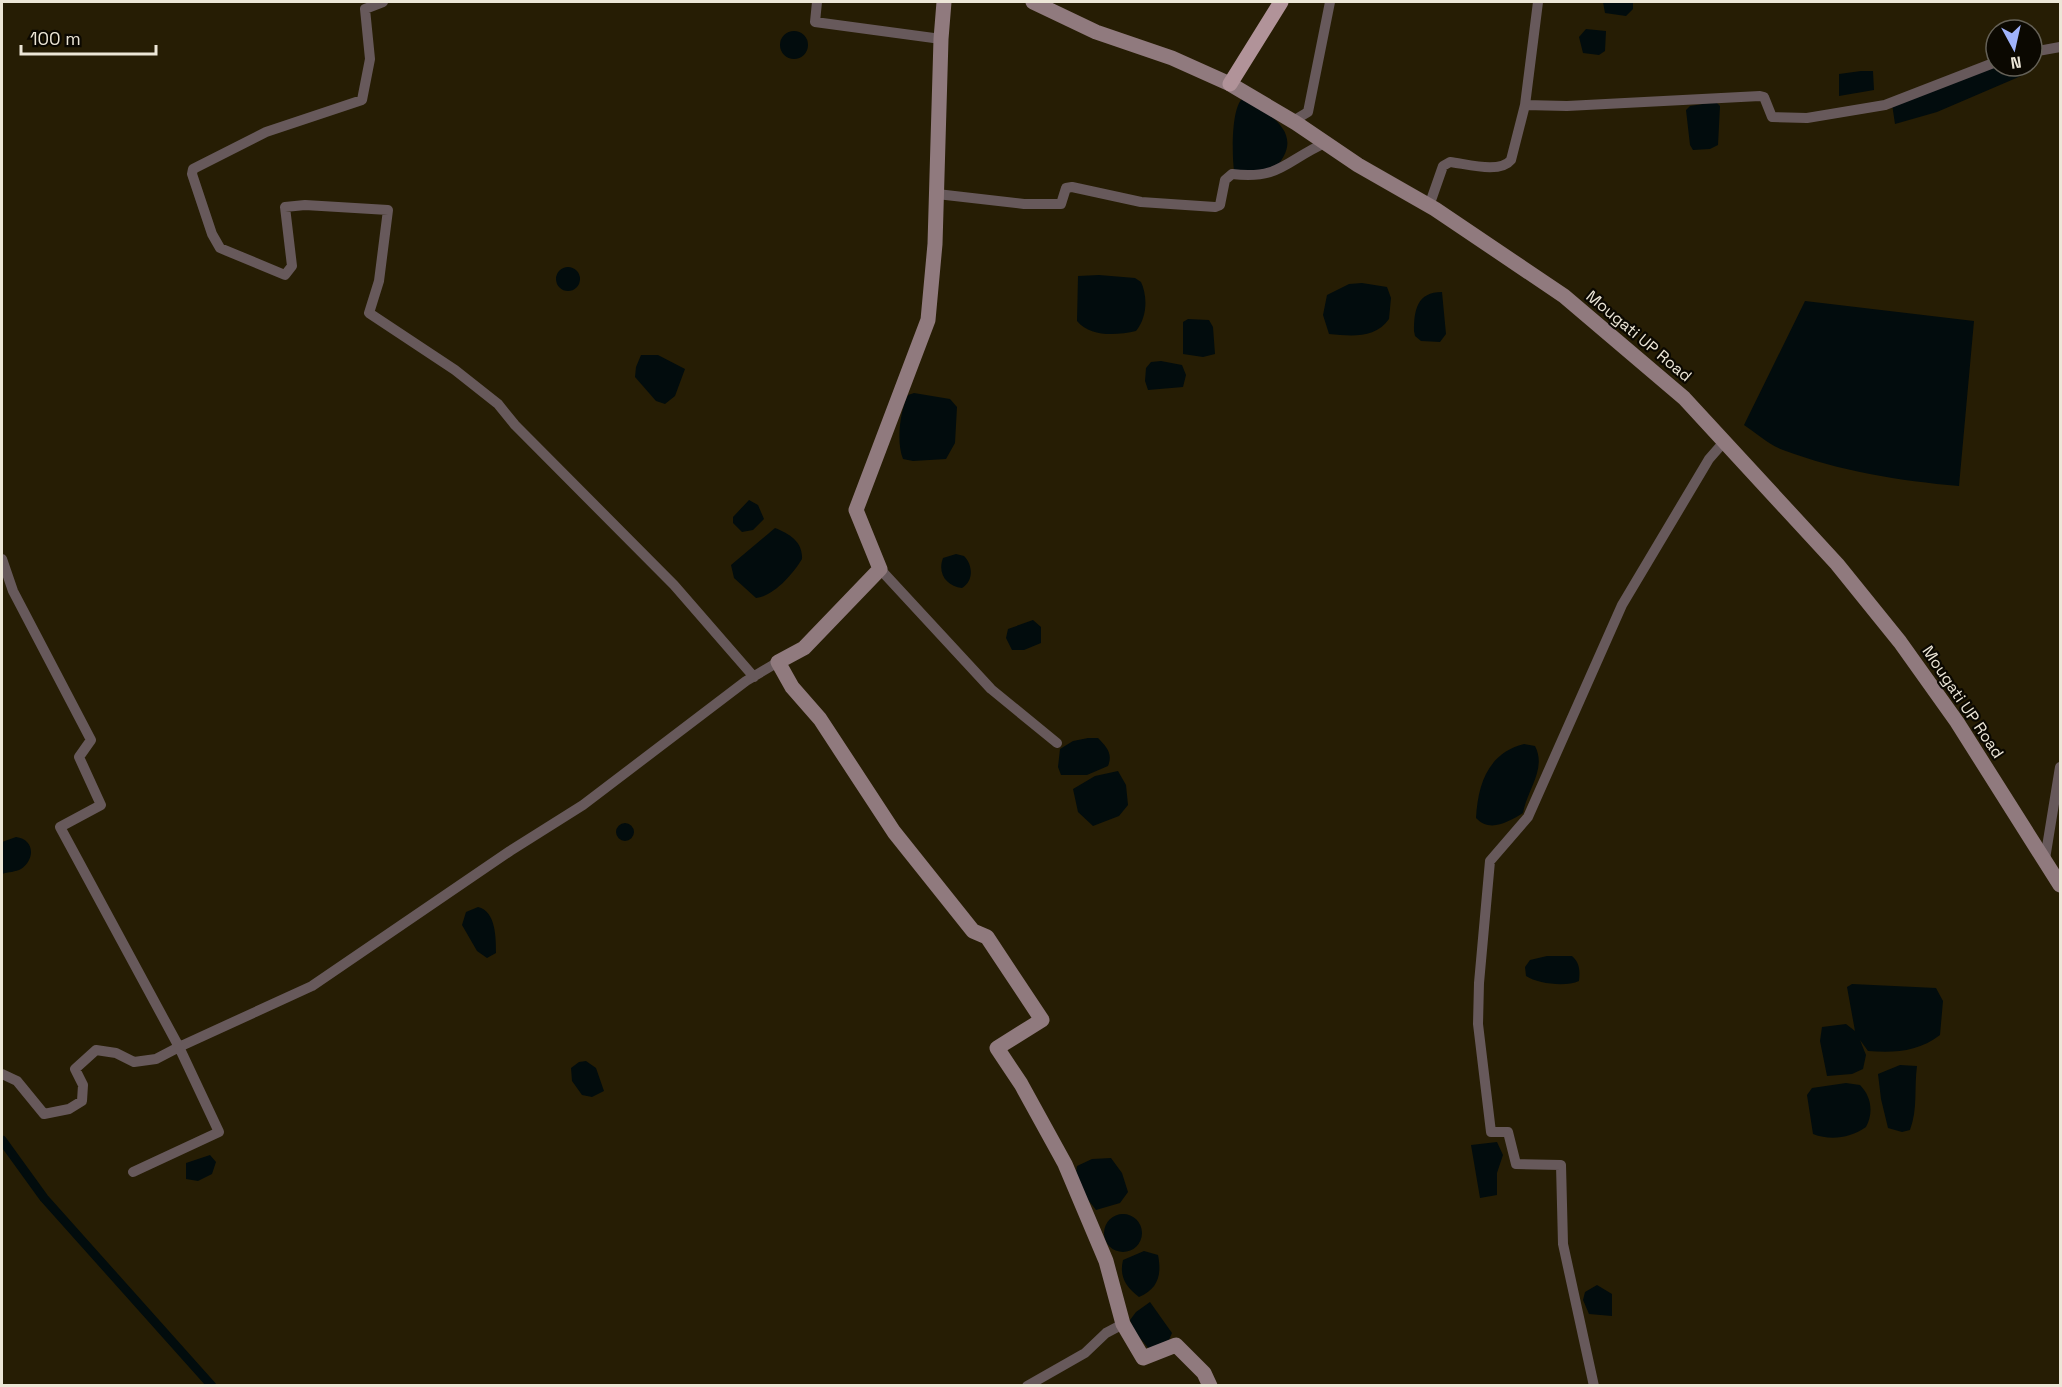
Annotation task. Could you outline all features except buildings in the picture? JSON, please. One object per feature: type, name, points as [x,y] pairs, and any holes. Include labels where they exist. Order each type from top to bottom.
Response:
[{"type":"main road","points":[[1230,84],[1281,2]]},
{"type":"street","points":[[383,2],[365,9],[370,59],[362,100],[266,132],[193,169],[192,174],[215,240],[225,250],[285,275],[292,266],[285,207],[305,205],[388,210],[383,260],[369,313],[455,370],[498,404],[515,425],[674,585],[754,677]]},
{"type":"street","points":[[817,2],[815,22],[940,39]]},
{"type":"street","points":[[945,2],[940,39],[937,194],[928,320],[856,510],[880,569],[991,689],[1057,743]]},
{"type":"street","name":"Mougati UP Road","points":[[1033,2],[1096,32],[1172,58],[1230,84],[1296,123],[1429,206],[1564,296],[1684,398],[1723,443],[1838,564],[1900,642],[1957,722],[2061,885]]},
{"type":"street","points":[[1296,123],[1298,118],[1308,112],[1330,2]]},
{"type":"street","points":[[1429,206],[1443,166],[1449,162],[1498,167],[1507,166],[1512,160],[1525,105],[1538,2]]},
{"type":"street","points":[[2044,50],[2061,47]]},
{"type":"street","points":[[1525,105],[1567,106],[1760,96],[1764,98],[1772,117],[1807,118],[1885,105],[1984,67]]},
{"type":"street","points":[[937,194],[1024,204],[1061,204],[1066,188],[1072,187],[1141,202],[1215,207],[1220,205],[1225,180],[1232,174],[1253,177],[1271,174],[1288,166],[1305,152],[1325,143]]},
{"type":"street","points":[[1594,1386],[1563,1244],[1561,1165],[1516,1164],[1508,1132],[1491,1132],[1478,1024],[1490,861],[1528,817],[1622,605],[1709,459],[1723,443]]},
{"type":"street","points":[[2,559],[13,591],[91,740],[79,757],[101,805],[60,827],[179,1047],[219,1132],[133,1172]]},
{"type":"street","points":[[2,1074],[17,1081],[44,1114],[69,1109],[82,1101],[83,1085],[75,1069],[96,1050],[116,1053],[134,1062],[156,1059],[312,986],[510,851],[583,805],[754,677],[804,648],[880,569]]},
{"type":"street","points":[[778,662],[792,687],[820,718],[894,832],[973,931],[987,937],[1042,1020],[997,1048],[1021,1084],[1065,1164],[1106,1261],[1123,1324],[1143,1358],[1176,1345],[1204,1373],[1210,1386]]},
{"type":"street","points":[[2045,859],[2061,767]]},
{"type":"street","points":[[1027,1386],[1084,1353],[1106,1333],[1123,1324]]},
{"type":"shaded area","points":[[1603,2],[1633,2],[1633,9],[1626,16],[1605,13]]},
{"type":"shaded area","points":[[1586,29],[1606,31],[1605,51],[1599,55],[1583,53],[1579,37]]},
{"type":"shaded area","points":[[794,31],[804,35],[808,45],[804,55],[794,59],[784,55],[780,45],[784,35]]},
{"type":"shaded area","points":[[1984,70],[1984,78],[2016,78],[1937,112],[1895,124],[1892,104]]},
{"type":"shaded area","points":[[1873,71],[1874,90],[1839,96],[1839,74]]},
{"type":"shaded area","points":[[1243,98],[1275,120],[1287,138],[1287,148],[1282,159],[1271,172],[1234,170],[1234,121],[1239,103]]},
{"type":"shaded area","points":[[1716,102],[1720,106],[1718,145],[1710,149],[1693,150],[1690,145],[1686,110],[1690,106]]},
{"type":"shaded area","points":[[568,267],[573,268],[579,274],[579,284],[573,290],[568,291],[563,290],[557,284],[556,279],[557,274],[563,268]]},
{"type":"shaded area","points":[[1078,276],[1135,278],[1141,282],[1145,294],[1145,307],[1140,326],[1136,331],[1121,334],[1097,333],[1077,321]]},
{"type":"shaded area","points":[[1362,283],[1387,287],[1391,298],[1389,319],[1377,330],[1362,335],[1329,334],[1323,315],[1327,295],[1349,284]]},
{"type":"shaded area","points":[[1442,292],[1446,334],[1440,342],[1421,341],[1415,336],[1414,331],[1416,309],[1427,295]]},
{"type":"shaded area","points":[[1805,301],[1974,321],[1959,486],[1892,478],[1826,464],[1778,448],[1744,425]]},
{"type":"shaded area","points":[[1188,319],[1209,320],[1213,327],[1215,354],[1203,357],[1183,354],[1183,322]]},
{"type":"shaded area","points":[[641,355],[658,355],[685,369],[675,396],[665,404],[656,401],[635,377]]},
{"type":"shaded area","points":[[1161,361],[1182,365],[1186,375],[1183,387],[1148,390],[1145,381],[1146,368],[1151,362]]},
{"type":"shaded area","points":[[914,393],[950,399],[957,407],[955,443],[946,459],[913,461],[903,459],[899,435],[901,418],[908,395]]},
{"type":"shaded area","points":[[749,500],[758,505],[764,519],[753,530],[742,532],[733,523],[733,517]]},
{"type":"shaded area","points":[[775,528],[786,533],[798,543],[802,559],[794,571],[776,589],[756,598],[734,578],[731,565]]},
{"type":"shaded area","points":[[956,554],[964,556],[971,573],[969,581],[962,588],[948,582],[941,569],[943,558]]},
{"type":"shaded area","points":[[1033,620],[1041,627],[1041,643],[1024,650],[1012,650],[1006,638],[1008,629]]},
{"type":"shaded area","points":[[1098,738],[1106,748],[1110,758],[1108,766],[1087,775],[1061,775],[1058,767],[1060,749],[1073,741]]},
{"type":"shaded area","points":[[1524,744],[1535,746],[1539,763],[1523,813],[1499,824],[1487,825],[1481,822],[1476,818],[1477,805],[1487,772],[1502,755]]},
{"type":"shaded area","points":[[1118,771],[1126,785],[1128,805],[1119,816],[1093,826],[1078,812],[1073,789],[1095,776]]},
{"type":"shaded area","points":[[625,823],[631,826],[634,832],[631,838],[625,841],[619,838],[616,832],[619,826]]},
{"type":"shaded area","points":[[16,837],[26,841],[31,855],[21,869],[2,874],[2,842]]},
{"type":"shaded area","points":[[478,907],[488,914],[494,926],[496,953],[487,958],[477,951],[462,925],[466,912]]},
{"type":"shaded area","points":[[1547,956],[1572,956],[1579,967],[1579,981],[1552,984],[1526,976],[1525,967],[1530,960]]},
{"type":"shaded area","points":[[1852,984],[1936,988],[1943,1001],[1940,1035],[1914,1048],[1887,1052],[1868,1051],[1860,1040],[1866,1055],[1863,1069],[1852,1074],[1827,1076],[1820,1041],[1822,1027],[1846,1024],[1855,1031],[1847,987]]},
{"type":"shaded area","points":[[586,1061],[596,1068],[604,1091],[592,1097],[582,1095],[572,1081],[571,1068],[579,1062]]},
{"type":"shaded area","points":[[1900,1065],[1917,1066],[1912,1122],[1910,1130],[1902,1132],[1888,1128],[1878,1074]]},
{"type":"shaded area","points":[[1846,1083],[1860,1085],[1867,1094],[1871,1110],[1866,1127],[1854,1134],[1840,1137],[1813,1134],[1807,1095],[1812,1088]]},
{"type":"shaded area","points":[[1497,1142],[1503,1155],[1497,1173],[1497,1195],[1480,1198],[1471,1145]]},
{"type":"shaded area","points":[[210,1155],[216,1162],[212,1174],[198,1181],[186,1179],[186,1163]]},
{"type":"shaded area","points":[[1111,1158],[1122,1173],[1128,1192],[1120,1203],[1096,1210],[1079,1184],[1077,1166],[1092,1159]]},
{"type":"shaded area","points":[[1123,1214],[1136,1220],[1142,1233],[1136,1246],[1123,1252],[1110,1246],[1104,1233],[1110,1220]]},
{"type":"shaded area","points":[[1144,1251],[1158,1255],[1159,1275],[1151,1290],[1139,1297],[1125,1281],[1122,1266],[1123,1260]]},
{"type":"shaded area","points":[[1597,1285],[1612,1294],[1612,1316],[1589,1314],[1583,1300],[1585,1292]]},
{"type":"shaded area","points":[[1150,1302],[1172,1333],[1169,1340],[1149,1349],[1135,1332],[1130,1320],[1136,1312]]},
{"type":"waterway","points":[[2,1140],[44,1198],[212,1386]]}]
